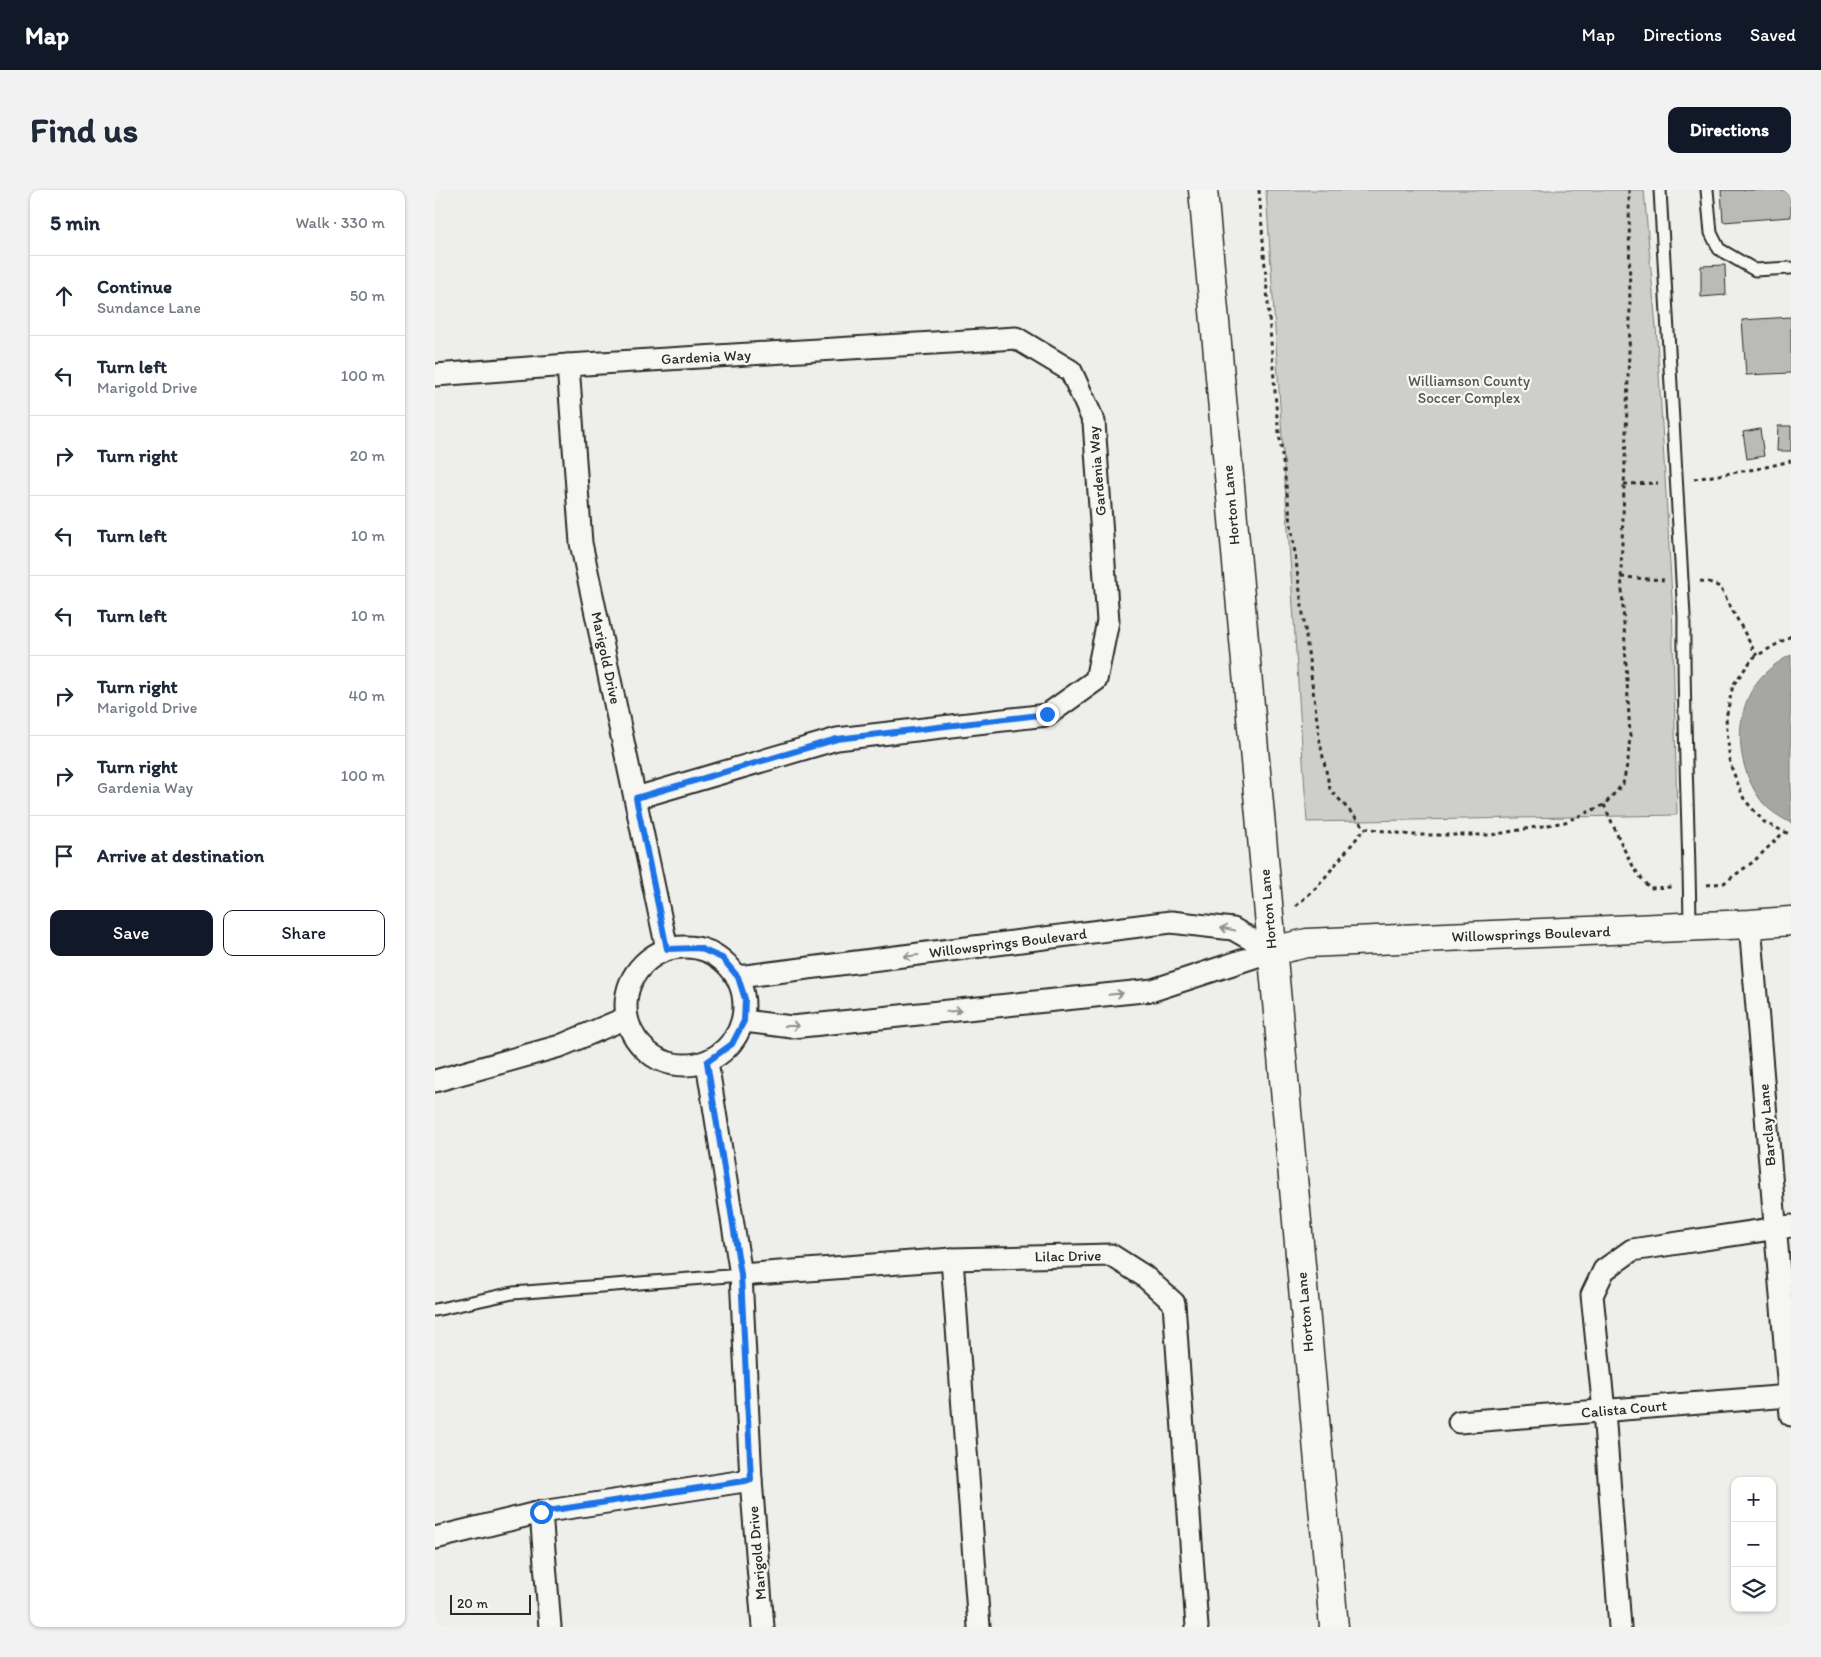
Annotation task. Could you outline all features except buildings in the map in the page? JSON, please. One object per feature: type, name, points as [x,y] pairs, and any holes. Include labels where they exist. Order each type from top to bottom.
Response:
[{"type":"street","name":"Horton Lane","points":[[1203,190],[1334,1627]]},
{"type":"street","name":"Gardenia Way","points":[[435,375],[568,365],[1016,338],[1071,371],[1094,422],[1108,621],[1096,680],[1047,714],[837,739],[636,798]]},
{"type":"street","name":"Marigold Drive","points":[[568,365],[581,543],[667,949]]},
{"type":"street","name":"Willowsprings Boulevard","points":[[744,1021],[792,1027],[1153,990],[1272,951],[1307,943],[1791,921]]},
{"type":"street","name":"Willowsprings Boulevard","points":[[738,977],[1171,922],[1233,929],[1272,951]]},
{"type":"street","name":"Barclay Lane","points":[[1750,924],[1783,1227],[1790,1405]]},
{"type":"street","points":[[699,948],[722,958],[738,977],[745,999],[744,1021],[732,1044],[707,1062],[678,1066],[652,1056],[632,1035],[626,1018],[626,994],[638,968],[667,949],[699,948]]},
{"type":"street","points":[[435,1081],[560,1046],[626,1018]]},
{"type":"street","name":"Marigold Drive","points":[[707,1062],[741,1275],[751,1480],[763,1627]]},
{"type":"street","points":[[1620,1627],[1604,1411],[1592,1294],[1604,1270],[1633,1250],[1783,1227]]},
{"type":"street","name":"Lilac Drive","points":[[741,1275],[952,1259],[1111,1255],[1144,1276],[1174,1302],[1197,1627]]},
{"type":"street","points":[[952,1259],[979,1627]]},
{"type":"street","name":"Calista Court","points":[[1459,1422],[1604,1411],[1790,1405]]},
{"type":"street","points":[[435,1538],[541,1512],[751,1480]]},
{"type":"street","points":[[541,1512],[550,1627]]},
{"type":"lane","points":[[1660,190],[1684,616],[1683,677],[1690,927]]},
{"type":"lane","points":[[1707,190],[1711,233],[1719,249],[1755,270],[1791,268]]},
{"type":"lane","points":[[435,1310],[513,1293],[741,1275]]},
{"type":"path","points":[[1259,190],[1277,417],[1320,743],[1330,790],[1365,828],[1411,835],[1500,833],[1565,822],[1603,805],[1623,784],[1631,736],[1621,571],[1631,324],[1629,190]]},
{"type":"path","points":[[1690,479],[1762,468],[1791,460]]},
{"type":"path","points":[[1624,484],[1662,483]]},
{"type":"path","points":[[1791,636],[1753,658],[1733,685],[1726,718],[1730,764],[1744,799],[1764,822],[1791,835]]},
{"type":"path","points":[[1295,907],[1318,886],[1365,828]]},
{"type":"green space","name":"Williamson County Soccer Complex","points":[[1266,190],[1644,190],[1657,339],[1672,598],[1677,815],[1307,822]]},
{"type":"shaded area","points":[[1791,655],[1791,823],[1769,809],[1755,791],[1748,778],[1744,763],[1740,733],[1746,704],[1755,685],[1769,670]]},
{"type":"route","points":[[541,1512],[751,1480],[741,1275],[707,1062],[732,1044],[744,1021],[745,999],[738,977],[722,958],[699,948],[667,949],[636,798],[837,739],[1047,714]]}]
